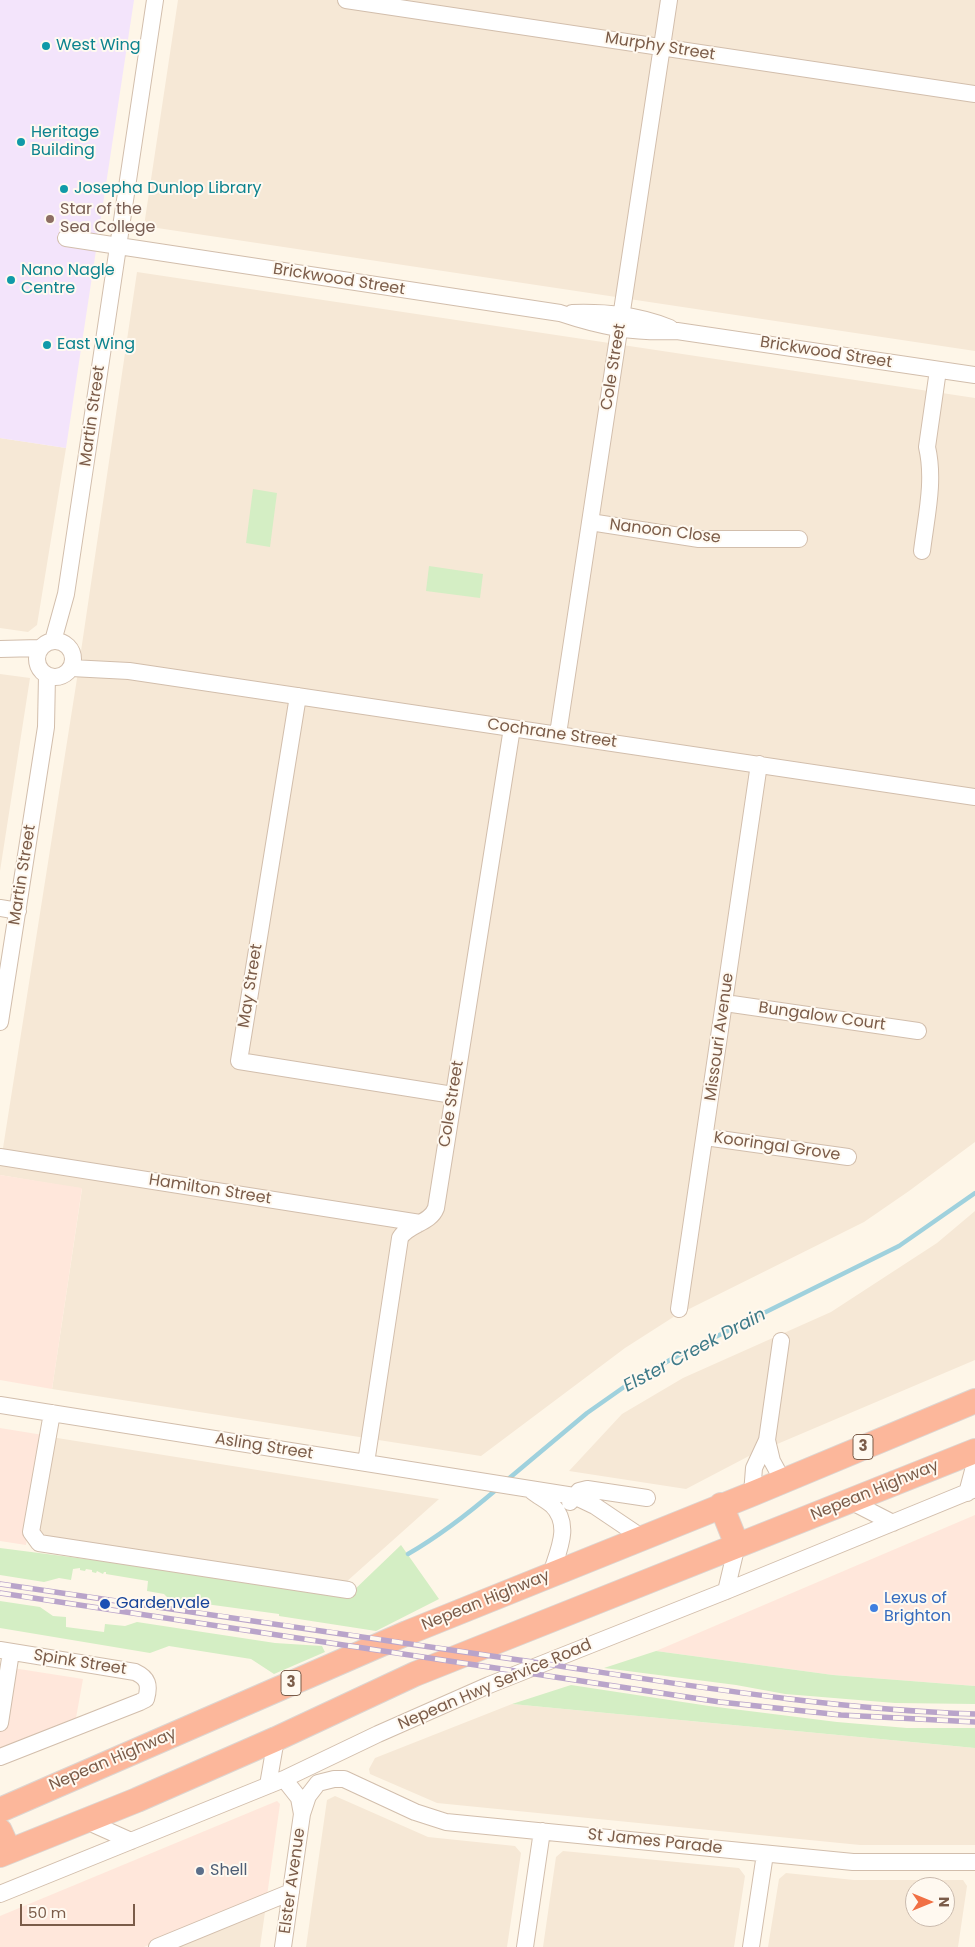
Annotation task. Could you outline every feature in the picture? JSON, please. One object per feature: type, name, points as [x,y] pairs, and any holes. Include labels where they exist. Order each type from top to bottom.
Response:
[{"type":"highway","name":"Nepean Highway","points":[[0,1810],[407,1633],[752,1494],[975,1401]]},
{"type":"highway","name":"Nepean Highway","points":[[3,1845],[84,1820],[137,1800],[276,1739],[416,1674],[975,1451]]},
{"type":"highway","points":[[721,1505],[737,1545]]},
{"type":"street","name":"Martin Street","points":[[0,1022],[46,727],[44,657],[66,594],[155,0]]},
{"type":"street","name":"Murphy Street","points":[[346,0],[975,94]]},
{"type":"street","name":"Cole Street","points":[[558,734],[669,0]]},
{"type":"street","name":"Brickwood Street","points":[[66,238],[560,313],[594,324],[621,322],[648,332],[677,331],[975,375]]},
{"type":"street","points":[[922,551],[930,489],[927,447],[938,370]]},
{"type":"street","name":"Nanoon Close","points":[[590,522],[699,539],[799,540]]},
{"type":"street","name":"Martin Street","points":[[46,727],[69,661],[66,594]]},
{"type":"street","points":[[0,650],[44,657],[64,642],[69,661],[52,677],[44,657]]},
{"type":"street","name":"Cochrane Street","points":[[69,661],[975,797]]},
{"type":"street","name":"May Street","points":[[298,696],[238,1061],[453,1095]]},
{"type":"street","name":"Cole Street","points":[[366,1463],[400,1238],[407,1231],[431,1216],[436,1208],[512,728]]},
{"type":"street","name":"Missouri Avenue","points":[[679,1309],[760,764]]},
{"type":"street","points":[[0,908],[18,911]]},
{"type":"street","name":"Bungalow Court","points":[[725,1003],[918,1031]]},
{"type":"street","name":"Kooringal Grove","points":[[705,1137],[848,1157]]},
{"type":"street","name":"Hamilton Street","points":[[0,1157],[420,1223]]},
{"type":"street","points":[[752,1494],[754,1468],[766,1440],[780,1342]]},
{"type":"street","name":"Asling Street","points":[[0,1405],[574,1496],[595,1506],[641,1538]]},
{"type":"street","points":[[52,1413],[31,1532],[39,1543],[348,1590]]},
{"type":"street","points":[[766,1440],[772,1460],[783,1481]]},
{"type":"street","name":"Nepean Hwy Service Road","points":[[0,1894],[268,1786],[489,1685],[971,1491],[975,1463]]},
{"type":"street","name":"Asling Street","points":[[529,1489],[552,1505],[560,1518]]},
{"type":"street","name":"Asling Street","points":[[574,1496],[579,1491],[587,1489],[647,1498]]},
{"type":"street","points":[[551,1574],[563,1538],[560,1518],[574,1496]]},
{"type":"street","points":[[850,1501],[893,1523]]},
{"type":"street","points":[[726,1591],[737,1545]]},
{"type":"street","points":[[0,1724],[6,1651]]},
{"type":"street","name":"Spink Street","points":[[0,1757],[140,1702],[146,1699],[148,1691],[148,1682],[135,1672],[6,1651]]},
{"type":"street","points":[[268,1786],[276,1739]]},
{"type":"street","points":[[341,1751],[344,1779]]},
{"type":"street","name":"Elster Avenue","points":[[284,1779],[299,1798],[302,1814]]},
{"type":"street","name":"St James Parade","points":[[326,1780],[344,1779],[431,1819],[446,1822],[853,1862],[975,1862]]},
{"type":"street","name":"Elster Avenue","points":[[283,1947],[302,1814],[312,1790],[326,1780]]},
{"type":"street","points":[[84,1820],[131,1841]]},
{"type":"street","points":[[524,1947],[542,1831]]},
{"type":"street","points":[[751,1947],[765,1854]]},
{"type":"street","points":[[157,1947],[291,1892]]},
{"type":"shaded area","name":"Star of the Sea College","points":[[0,0],[134,0],[66,448],[0,438]]},
{"type":"shaded area","points":[[178,0],[975,0],[975,351],[144,226]]},
{"type":"shaded area","points":[[137,272],[975,398],[975,1142],[864,1222],[675,1316],[625,1348],[481,1456],[52,1389],[82,1189],[0,1175],[0,1167],[76,685]]},
{"type":"shaded area","points":[[0,438],[66,448],[37,625],[28,632],[0,628]]},
{"type":"shaded area","points":[[0,674],[30,678],[0,871]]},
{"type":"shaded area","points":[[0,1175],[82,1188],[52,1389],[0,1380]]},
{"type":"shaded area","points":[[975,1211],[975,1360],[749,1456],[686,1489],[569,1471],[622,1414],[683,1378],[831,1312],[937,1243]]},
{"type":"shaded area","points":[[0,1428],[43,1435],[26,1545],[0,1541]]},
{"type":"shaded area","points":[[51,1437],[439,1499],[345,1583],[40,1538],[36,1532]]},
{"type":"shaded area","points":[[975,1515],[975,1686],[833,1675],[656,1651]]},
{"type":"shaded area","points":[[0,1666],[83,1679],[76,1718],[0,1749]]},
{"type":"shaded area","points":[[512,1704],[975,1748],[975,1845],[860,1845],[437,1803],[370,1774],[369,1769],[375,1758]]},
{"type":"shaded area","points":[[335,1796],[428,1837],[515,1846],[521,1853],[507,1947],[306,1947],[327,1800]]},
{"type":"shaded area","points":[[277,1801],[280,1804],[267,1896],[144,1947],[0,1947],[0,1916]]},
{"type":"shaded area","points":[[563,1851],[739,1868],[745,1876],[734,1947],[543,1947],[556,1857]]},
{"type":"shaded area","points":[[786,1873],[854,1880],[905,1880],[905,1927],[955,1927],[955,1880],[963,1880],[967,1886],[958,1947],[768,1947],[779,1879]]},
{"type":"shaded area","points":[[266,1905],[260,1947],[165,1947]]},
{"type":"green space","points":[[253,489],[277,493],[270,547],[246,543]]},
{"type":"green space","points":[[429,566],[483,574],[480,598],[426,591]]},
{"type":"green space","points":[[401,1545],[439,1599],[376,1631],[279,1616],[279,1614],[169,1599],[164,1594],[147,1591],[148,1581],[106,1574],[106,1572],[103,1574],[86,1569],[85,1571],[80,1570],[80,1568],[73,1569],[71,1580],[59,1578],[44,1582],[0,1575],[0,1548],[351,1593]]},
{"type":"green space","points":[[0,1601],[40,1607],[53,1616],[66,1617],[66,1627],[104,1632],[105,1624],[125,1626],[137,1622],[275,1643],[322,1646],[325,1652],[274,1674],[251,1659],[169,1646],[150,1653],[0,1628]]},
{"type":"green space","points":[[656,1651],[833,1675],[975,1686],[975,1704],[895,1703],[785,1694],[736,1685],[604,1668]]},
{"type":"green space","points":[[571,1685],[709,1706],[837,1722],[907,1728],[975,1728],[975,1748],[512,1704]]},
{"type":"waterway","name":"Elster Creek Drain","points":[[507,1480],[587,1413],[634,1380],[677,1356],[899,1246],[975,1193]]},
{"type":"waterway","name":"Elster Creek Drain","points":[[408,1554],[476,1507],[497,1489]]},
{"type":"railway","points":[[0,1584],[803,1701],[860,1707],[975,1714]]},
{"type":"railway","points":[[0,1593],[720,1702],[841,1715],[975,1722]]},
{"type":"place","name":"West Wing","points":[[46,46]]},
{"type":"place","name":"Heritage Building","points":[[21,142]]},
{"type":"place","name":"Josepha Dunlop Library","points":[[64,189]]},
{"type":"place","name":"Star of the Sea College","points":[[50,219]]},
{"type":"place","name":"Nano Nagle Centre","points":[[11,280]]},
{"type":"place","name":"East Wing","points":[[47,345]]},
{"type":"place","name":"Gardenvale","points":[[105,1604]]},
{"type":"place","name":"Lexus of Brighton","points":[[874,1608]]},
{"type":"place","name":"Shell","points":[[200,1871]]}]
